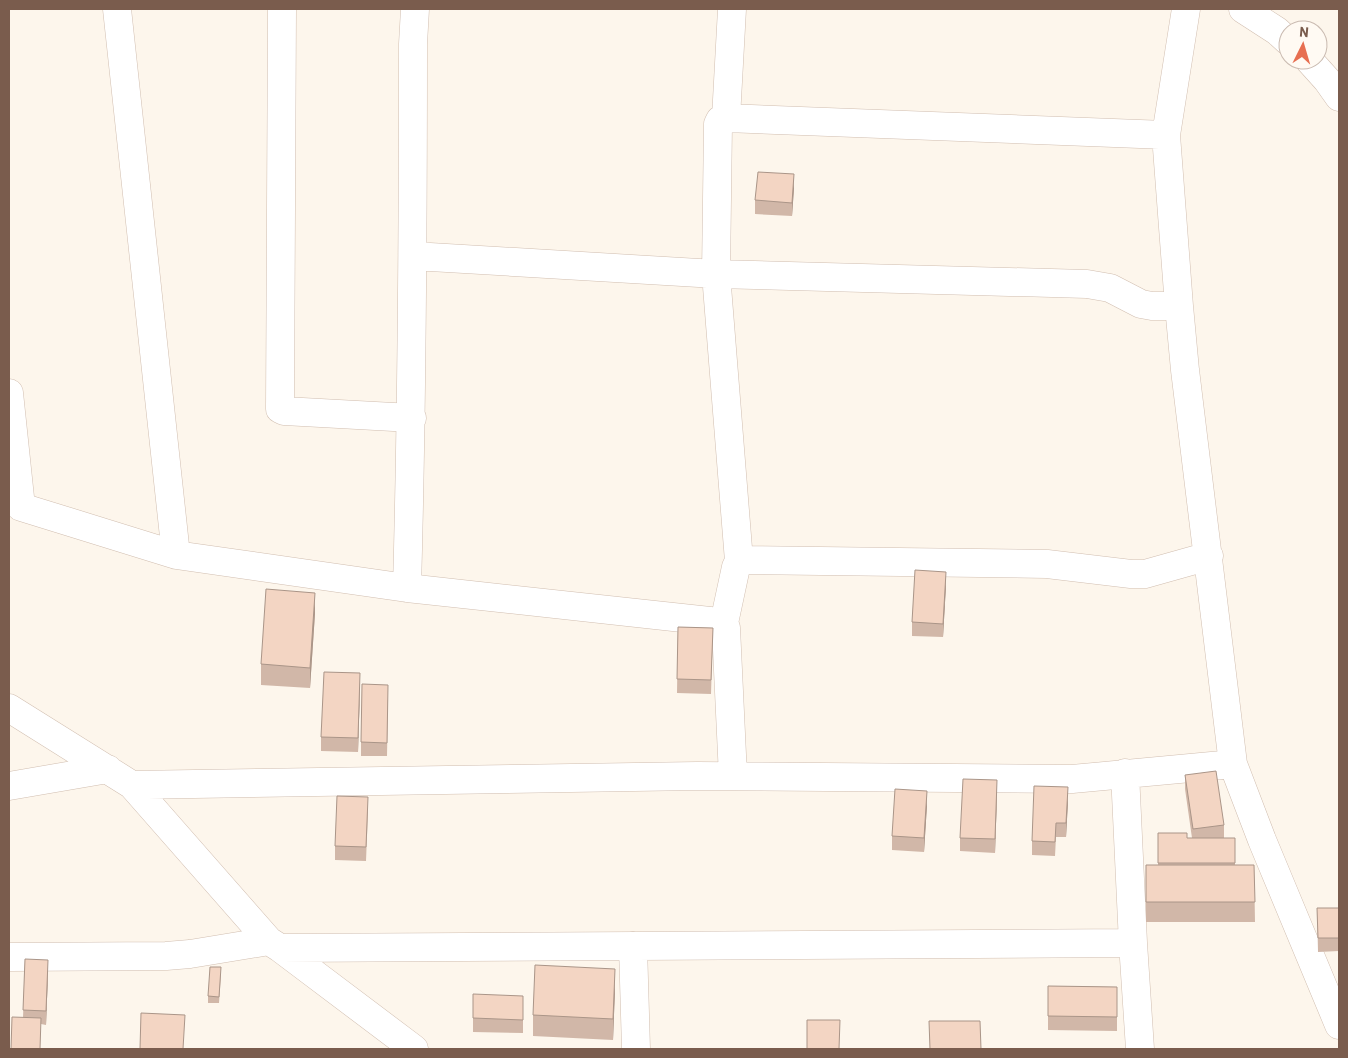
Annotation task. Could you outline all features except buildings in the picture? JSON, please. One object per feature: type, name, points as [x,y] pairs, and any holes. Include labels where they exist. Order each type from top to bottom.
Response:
[{"type":"street","points":[[116,9],[176,555]]},
{"type":"street","points":[[282,9],[280,409],[284,411],[412,418]]},
{"type":"street","points":[[407,588],[412,418],[414,256],[413,44],[415,9]]},
{"type":"street","points":[[726,118],[732,9]]},
{"type":"street","points":[[1186,9],[1166,135],[1179,306],[1233,764],[1262,840],[1339,1024]]},
{"type":"street","points":[[1243,9],[1278,31]]},
{"type":"street","points":[[1318,70],[1339,97]]},
{"type":"street","points":[[734,776],[726,628],[724,623],[736,567],[739,561],[716,274],[718,124],[720,120],[726,118],[1166,135]]},
{"type":"street","points":[[414,256],[716,274],[1087,284],[1110,288],[1141,304],[1179,306]]},
{"type":"street","points":[[9,401],[21,507],[176,555],[407,588],[724,623]]},
{"type":"street","points":[[739,561],[1047,564],[1145,574],[1209,556]]},
{"type":"street","points":[[9,708],[132,784],[274,944],[414,1049]]},
{"type":"street","points":[[132,784],[734,776],[1072,779],[1233,764]]},
{"type":"street","points":[[9,786],[108,769]]},
{"type":"street","points":[[1125,774],[1140,1049]]},
{"type":"street","points":[[9,957],[166,956],[274,944],[633,946],[1133,943]]},
{"type":"street","points":[[633,946],[636,1049]]}]
